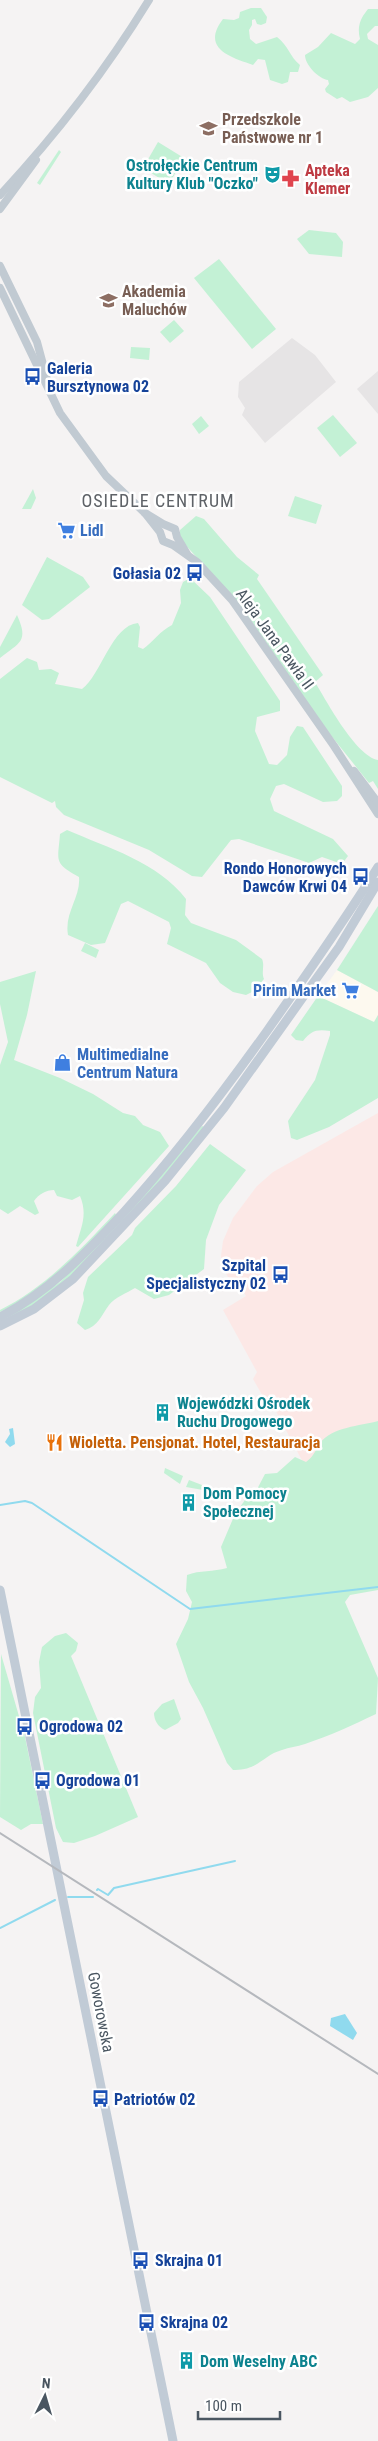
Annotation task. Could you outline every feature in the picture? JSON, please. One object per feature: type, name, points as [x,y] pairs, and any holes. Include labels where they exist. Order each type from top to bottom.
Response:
[{"type":"main road","points":[[0,1317],[29,1300],[66,1272],[163,1168],[230,1082],[331,942],[378,868]]},
{"type":"main road","points":[[0,1326],[34,1309],[61,1290],[85,1268],[166,1181],[224,1108],[339,947],[378,882]]},
{"type":"main road","name":"Goworowska","points":[[0,1590],[174,2441]]},
{"type":"street","points":[[0,195],[51,136],[114,56],[149,0]]},
{"type":"street","points":[[0,209],[24,179],[51,136]]},
{"type":"street","points":[[0,266],[37,342],[50,392]]},
{"type":"street","points":[[0,288],[50,392],[70,427],[106,476],[145,513],[160,532],[163,541],[170,543],[177,537],[175,529],[166,526],[145,513]]},
{"type":"street","points":[[160,532],[166,526]]},
{"type":"street","name":"Aleja Jana Pawła II","points":[[177,537],[187,554]]},
{"type":"street","name":"Aleja Jana Pawła II","points":[[170,543],[187,554],[222,588],[248,621],[378,814]]},
{"type":"street","name":"Aleja Jana Pawła II","points":[[334,746],[378,803]]},
{"type":"shaded area","points":[[292,338],[315,355],[336,382],[265,443],[242,415],[245,408],[238,397],[239,382]]},
{"type":"shaded area","points":[[378,371],[378,414],[357,389]]},
{"type":"shaded area","points":[[337,970],[378,992],[378,1015],[374,1022],[318,996]]},
{"type":"shaded area","points":[[378,1113],[378,1428],[306,1468],[269,1398],[265,1400],[253,1379],[257,1372],[223,1310],[246,1296],[238,1281],[228,1277],[224,1270],[221,1256],[223,1241],[233,1218],[257,1186],[273,1172]]},
{"type":"green space","points":[[251,8],[261,8],[267,17],[266,23],[261,25],[257,24],[255,19],[252,20],[249,30],[250,39],[256,44],[277,37],[300,65],[298,72],[290,72],[288,82],[282,84],[270,80],[265,60],[258,59],[253,65],[227,55],[216,44],[217,29],[223,19],[234,20],[239,18],[240,12]]},
{"type":"green space","points":[[368,9],[378,9],[378,26],[375,26],[367,34],[368,39],[378,45],[378,88],[368,97],[350,102],[342,97],[337,99],[326,92],[325,89],[329,84],[328,80],[313,71],[307,63],[305,55],[318,47],[331,33],[355,44],[360,39],[360,23]]},
{"type":"green space","points":[[158,142],[184,158],[169,184],[143,168]]},
{"type":"green space","points":[[59,150],[61,152],[40,185],[37,183]]},
{"type":"green space","points":[[309,230],[336,233],[343,242],[342,257],[309,254],[297,239]]},
{"type":"green space","points":[[219,259],[276,329],[252,349],[194,278]]},
{"type":"green space","points":[[174,320],[184,331],[170,343],[160,332]]},
{"type":"green space","points":[[131,347],[150,348],[149,360],[130,358]]},
{"type":"green space","points":[[333,415],[357,443],[340,457],[317,428]]},
{"type":"green space","points":[[201,416],[209,426],[199,434],[192,424]]},
{"type":"green space","points":[[33,489],[36,498],[31,509],[22,509]]},
{"type":"green space","points":[[295,496],[322,505],[316,524],[288,516]]},
{"type":"green space","points":[[196,516],[204,519],[237,557],[259,575],[257,579],[323,675],[315,682],[334,714],[361,749],[369,756],[378,760],[378,789],[373,781],[369,783],[325,728],[241,606],[180,539],[180,530]]},
{"type":"green space","points":[[47,557],[83,577],[90,587],[49,619],[42,620],[22,605]]},
{"type":"green space","points":[[190,578],[210,597],[280,701],[280,711],[257,717],[255,731],[269,764],[277,765],[287,755],[290,737],[297,726],[303,727],[342,786],[342,796],[337,801],[323,802],[284,784],[276,786],[270,799],[274,811],[333,839],[348,856],[342,864],[322,857],[309,863],[239,839],[231,840],[202,877],[192,876],[149,850],[64,815],[56,807],[55,801],[52,803],[0,777],[0,679],[27,658],[37,662],[39,670],[51,669],[59,673],[55,684],[82,689],[95,673],[114,641],[129,626],[138,623],[140,627],[138,647],[143,649],[172,625],[181,603],[180,590],[183,582]]},
{"type":"green space","points":[[17,615],[21,624],[22,636],[17,644],[0,658],[0,647]]},
{"type":"green space","points":[[67,830],[131,857],[161,875],[175,886],[186,899],[185,915],[191,923],[236,940],[262,959],[264,979],[254,991],[246,995],[233,992],[220,983],[206,963],[167,944],[171,928],[169,922],[128,901],[121,904],[105,943],[91,945],[68,935],[68,919],[78,891],[79,877],[65,868],[59,860],[60,834]]},
{"type":"green space","points":[[378,906],[378,992],[337,970]]},
{"type":"green space","points":[[85,943],[99,950],[96,958],[81,951]]},
{"type":"green space","points":[[36,971],[27,1015],[14,1060],[60,1078],[93,1094],[123,1113],[135,1116],[143,1125],[160,1132],[169,1146],[78,1247],[76,1246],[84,1215],[80,1196],[72,1200],[57,1196],[54,1190],[40,1194],[34,1201],[39,1213],[35,1215],[20,1206],[8,1214],[0,1209],[0,1065],[8,1042],[0,1004],[0,982]]},
{"type":"green space","points":[[318,996],[374,1022],[378,1015],[378,1098],[329,1127],[297,1140],[291,1138],[288,1121],[315,1080],[330,1031],[321,1030],[314,1032],[303,1041],[296,1040],[291,1035]]},
{"type":"green space","points":[[202,1126],[206,1128],[118,1228],[62,1285],[37,1304],[9,1319],[8,1316],[60,1282],[116,1225]]},
{"type":"green space","points":[[210,1144],[246,1170],[219,1205],[206,1240],[204,1269],[169,1295],[154,1299],[135,1288],[121,1295],[109,1305],[96,1323],[85,1330],[77,1323],[88,1277],[132,1235],[135,1228],[176,1186]]},
{"type":"green space","points":[[115,1213],[116,1215],[90,1243],[62,1269],[33,1292],[0,1312],[0,1310],[17,1301],[62,1267]]},
{"type":"green space","points":[[378,1421],[378,1590],[350,1595],[345,1602],[378,1678],[376,1714],[302,1745],[275,1752],[249,1768],[233,1770],[227,1763],[203,1708],[189,1682],[176,1644],[188,1619],[192,1602],[186,1591],[187,1575],[227,1568],[221,1547],[235,1514],[245,1500],[253,1497],[265,1474],[277,1473],[295,1457],[306,1462],[325,1438],[339,1430]]},
{"type":"green space","points":[[165,1468],[183,1476],[180,1484],[164,1473]]},
{"type":"green space","points":[[189,1480],[202,1485],[203,1490],[186,1487]]},
{"type":"green space","points":[[66,1633],[78,1643],[76,1651],[71,1656],[138,1817],[74,1843],[63,1842],[56,1828],[33,1713],[35,1697],[41,1688],[39,1662],[42,1647],[55,1636]]},
{"type":"green space","points":[[1,1654],[25,1737],[43,1824],[31,1824],[21,1830],[0,1817]]},
{"type":"green space","points":[[174,1699],[181,1719],[178,1723],[165,1730],[157,1723],[154,1713],[162,1704]]},
{"type":"water","points":[[13,1428],[15,1444],[10,1447],[5,1442],[10,1434],[9,1429]]},
{"type":"water","points":[[345,2014],[357,2033],[353,2040],[330,2026],[331,2018]]},
{"type":"waterway","points":[[0,1505],[25,1501],[32,1503],[190,1609],[378,1587]]},
{"type":"waterway","points":[[97,1890],[108,1895],[114,1888],[235,1861]]},
{"type":"waterway","points":[[68,1897],[93,1897]]},
{"type":"waterway","points":[[0,1928],[55,1900]]},
{"type":"railway","points":[[0,1833],[378,2074]]},
{"type":"place","name":"Przedszkole Państwowe nr 1","points":[[208,128]]},
{"type":"place","name":"Ostrołęckie Centrum Kultury Klub \"Oczko\"","points":[[272,174]]},
{"type":"place","name":"Apteka Klemer","points":[[291,179]]},
{"type":"place","name":"Akademia Maluchów","points":[[108,300]]},
{"type":"place","name":"Galeria Bursztynowa 02","points":[[33,377]]},
{"type":"place","name":"Lidl","points":[[66,530]]},
{"type":"place","name":"Gołasia 02","points":[[195,573]]},
{"type":"place","name":"Rondo Honorowych Dawców Krwi 04","points":[[361,877]]},
{"type":"place","name":"Pirim Market","points":[[350,990]]},
{"type":"place","name":"Multimedialne Centrum Natura","points":[[63,1063]]},
{"type":"place","name":"Szpital Specjalistyczny 02","points":[[280,1274]]},
{"type":"place","name":"Wojewódzki Ośrodek Ruchu Drogowego","points":[[163,1412]]},
{"type":"place","name":"Wioletta. Pensjonat. Hotel, Restauracja","points":[[55,1442]]},
{"type":"place","name":"Dom Pomocy Społecznej","points":[[189,1502]]},
{"type":"place","name":"Ogrodowa 02","points":[[25,1726]]},
{"type":"place","name":"Ogrodowa 01","points":[[42,1780]]},
{"type":"place","name":"Patriotów 02","points":[[100,2099]]},
{"type":"place","name":"Skrajna 01","points":[[141,2260]]},
{"type":"place","name":"Skrajna 02","points":[[146,2322]]},
{"type":"place","name":"Dom Weselny ABC","points":[[186,2361]]},
{"type":"district","name":"OSIEDLE CENTRUM","points":[[158,500]]}]
